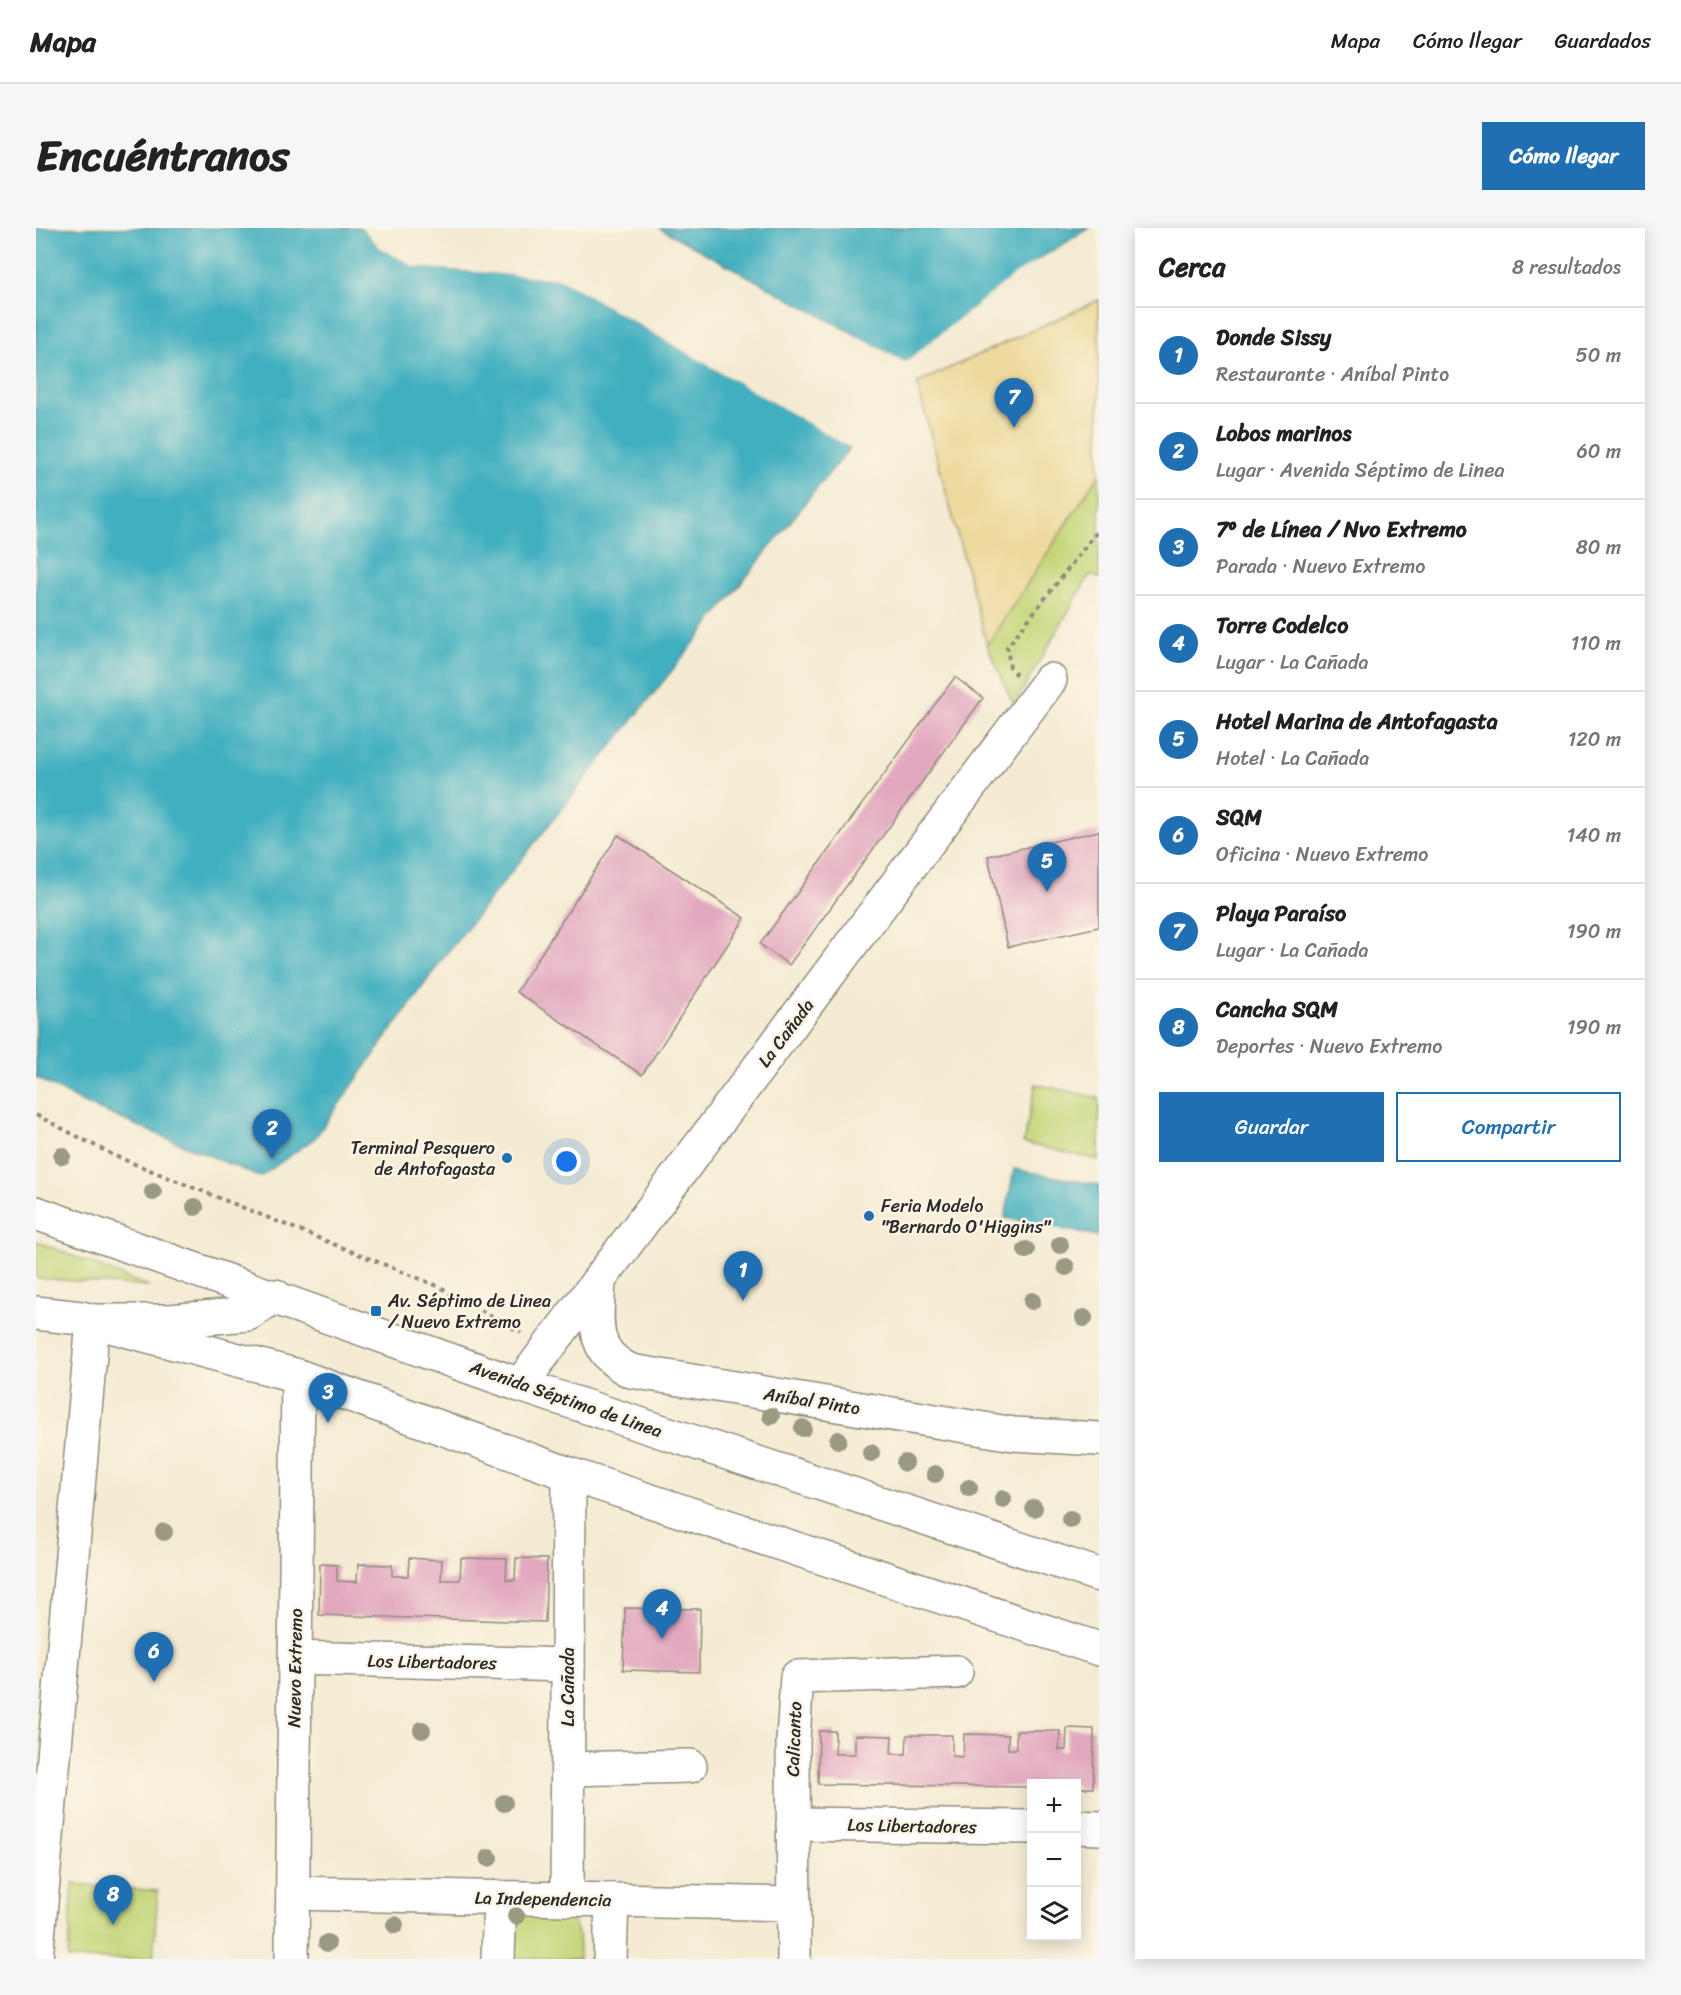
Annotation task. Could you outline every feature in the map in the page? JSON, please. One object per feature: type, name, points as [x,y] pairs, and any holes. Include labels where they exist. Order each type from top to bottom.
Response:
[{"type":"main road","name":"La Cañada","points":[[520,1385],[1044,690]]},
{"type":"main road","name":"Avenida Séptimo de Linea","points":[[36,1213],[275,1296],[520,1385],[1099,1575]]},
{"type":"main road","name":"Aníbal Pinto","points":[[599,1281],[596,1329],[614,1363],[631,1371],[1014,1434],[1099,1439]]},
{"type":"main road","points":[[93,1322],[170,1321],[248,1314],[275,1296]]},
{"type":"main road","points":[[36,1313],[93,1322],[298,1376],[569,1474],[1099,1649]]},
{"type":"main road","points":[[36,1959],[93,1322]]},
{"type":"main road","name":"Nuevo Extremo","points":[[292,1959],[298,1376]]},
{"type":"main road","name":"La Cañada","points":[[567,1899],[569,1474]]},
{"type":"main road","name":"Los Libertadores","points":[[295,1658],[568,1665]]},
{"type":"main road","name":"Calicanto","points":[[794,1959],[792,1740],[797,1677],[956,1672]]},
{"type":"main road","points":[[568,1769],[690,1766]]},
{"type":"main road","name":"Los Libertadores","points":[[793,1824],[1027,1827]]},
{"type":"main road","points":[[1081,1827],[1099,1827]]},
{"type":"main road","name":"La Independencia","points":[[293,1893],[794,1904]]},
{"type":"main road","points":[[498,1959],[500,1898]]},
{"type":"main road","points":[[610,1959],[612,1900]]},
{"type":"path","points":[[1044,690],[1010,667],[1007,648],[1099,529]]},
{"type":"path","points":[[36,1115],[115,1156],[441,1287],[507,1327],[531,1337],[553,1341]]},
{"type":"green space","points":[[1099,474],[1099,578],[1090,574],[1014,705],[987,645]]},
{"type":"green space","points":[[1036,1084],[1099,1098],[1099,1160],[1023,1143]]},
{"type":"green space","points":[[36,1241],[149,1287],[36,1278]]},
{"type":"green space","points":[[73,1884],[158,1891],[153,1959],[68,1959]]},
{"type":"green space","points":[[557,1906],[565,1912],[577,1929],[579,1959],[502,1959],[508,1914]]},
{"type":"sand","points":[[1099,300],[1099,474],[987,645],[917,383]]},
{"type":"water","points":[[36,228],[362,228],[380,248],[415,267],[560,279],[850,447],[443,958],[315,1138],[260,1177],[81,1102],[36,1077]]},
{"type":"water","points":[[659,228],[1089,228],[1015,275],[905,362]]},
{"type":"water","points":[[1014,1169],[1099,1185],[1099,1236],[1005,1218]]},
{"type":"pier","points":[[362,228],[366,228],[382,245],[416,264],[562,277],[851,445],[849,447],[560,279],[415,267],[380,248]]},
{"type":"pier","points":[[656,228],[905,362],[1015,274],[1092,228],[1017,277],[906,365]]},
{"type":"building","points":[[955,677],[983,698],[789,965],[760,944]]},
{"type":"building","points":[[1099,831],[1099,927],[1008,947],[988,856]]},
{"type":"building","points":[[618,835],[745,918],[642,1075],[516,992]]},
{"type":"building","points":[[409,1558],[442,1560],[441,1580],[460,1580],[461,1558],[507,1559],[506,1580],[515,1580],[516,1558],[547,1559],[545,1622],[319,1615],[320,1564],[337,1565],[337,1581],[357,1582],[358,1564],[392,1565],[392,1576],[408,1576]]},
{"type":"building","points":[[625,1608],[700,1609],[699,1672],[623,1670]]},
{"type":"building","points":[[1067,1728],[1094,1729],[1093,1788],[1081,1788],[1081,1779],[1027,1779],[1027,1787],[818,1784],[819,1731],[835,1731],[835,1754],[855,1754],[855,1735],[892,1736],[891,1754],[906,1754],[907,1735],[952,1735],[952,1756],[963,1757],[964,1734],[1008,1735],[1008,1749],[1016,1749],[1016,1731],[1060,1731],[1059,1750],[1066,1750]]},
{"type":"place","name":"Playa Paraíso","points":[[1014,428]]},
{"type":"place","name":"Hotel Marina de Antofagasta","points":[[1047,892]]},
{"type":"place","name":"Terminal Pesquero de Antofagasta","points":[[507,1158]]},
{"type":"place","name":"Lobos marinos","points":[[272,1159]]},
{"type":"place","name":"Feria Modelo \"Bernardo O'Higgins\"","points":[[869,1216]]},
{"type":"place","name":"Donde Sissy","points":[[743,1301]]},
{"type":"place","name":"Av. Séptimo de Linea / Nuevo Extremo","points":[[376,1311]]},
{"type":"place","name":"7º de Línea / Nvo Extremo","points":[[328,1423]]},
{"type":"place","name":"Torre Codelco","points":[[662,1639]]},
{"type":"place","name":"SQM","points":[[154,1682]]},
{"type":"place","name":"Cancha SQM","points":[[113,1925]]}]
